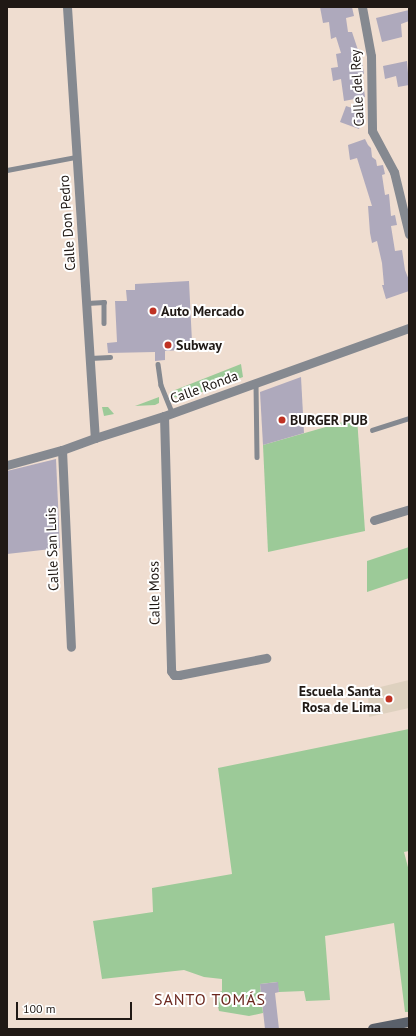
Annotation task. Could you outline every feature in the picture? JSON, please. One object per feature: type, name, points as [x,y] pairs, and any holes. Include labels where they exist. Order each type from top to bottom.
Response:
[{"type":"main road","points":[[377,1029],[409,1022]]},
{"type":"street","name":"Calle Don Pedro","points":[[67,7],[95,438]]},
{"type":"street","name":"Calle del Rey","points":[[362,7],[371,56],[372,131],[394,172],[409,234]]},
{"type":"street","name":"Calle Ronda","points":[[7,464],[62,450],[168,415],[409,328]]},
{"type":"street","name":"Calle Moss","points":[[168,415],[171,671],[174,675],[179,675],[266,658]]},
{"type":"street","name":"Calle San Luis","points":[[62,450],[71,647]]},
{"type":"street","points":[[374,520],[409,509]]},
{"type":"lane","points":[[7,170],[76,157]]},
{"type":"lane","points":[[87,303],[104,302],[104,323]]},
{"type":"lane","points":[[90,358],[110,357]]},
{"type":"lane","points":[[158,364],[168,415]]},
{"type":"lane","points":[[256,384],[257,457]]},
{"type":"lane","points":[[372,430],[409,418]]},
{"type":"shaded area","name":"Escuela Santa Rosa de Lima","points":[[409,680],[409,708],[369,717],[368,690]]},
{"type":"green space","points":[[241,364],[243,377],[186,398],[173,397],[170,392]]},
{"type":"green space","points":[[159,397],[159,403],[155,405],[135,406]]},
{"type":"green space","points":[[102,407],[108,407],[114,414],[104,416]]},
{"type":"green space","points":[[357,418],[365,531],[268,552],[263,445]]},
{"type":"green space","points":[[409,547],[409,578],[367,592],[367,561]]},
{"type":"green space","points":[[409,729],[409,851],[404,852],[409,871],[409,1012],[405,1012],[394,923],[325,936],[330,1000],[306,1001],[304,991],[279,992],[277,982],[260,984],[263,1013],[249,1016],[219,1011],[216,998],[217,993],[222,991],[222,979],[204,977],[184,970],[102,979],[93,921],[153,912],[152,888],[232,874],[218,768]]},
{"type":"building","points":[[320,7],[352,7],[354,16],[346,18],[348,32],[352,32],[358,50],[360,49],[364,74],[362,74],[365,97],[344,101],[341,79],[333,81],[331,68],[338,67],[336,54],[341,53],[336,37],[331,39],[329,22],[323,23]]},
{"type":"building","points":[[409,10],[409,21],[401,24],[402,37],[382,42],[376,18]]},
{"type":"building","points":[[407,61],[409,85],[398,87],[396,76],[385,79],[383,66]]},
{"type":"building","points":[[346,106],[364,112],[359,129],[340,122]]},
{"type":"building","points":[[365,139],[371,148],[372,157],[376,160],[377,166],[383,165],[385,174],[382,175],[385,195],[389,194],[391,216],[395,215],[397,225],[391,226],[395,251],[402,250],[405,270],[409,280],[409,291],[386,299],[382,285],[384,285],[382,263],[377,241],[372,243],[370,233],[368,206],[372,206],[357,158],[350,160],[348,145]]},
{"type":"building","name":"Auto Mercado","points":[[189,281],[192,342],[197,342],[198,349],[165,351],[165,360],[155,361],[155,352],[108,353],[107,343],[117,342],[115,301],[127,301],[126,290],[135,290],[135,284]]},
{"type":"building","name":"BURGER PUB","points":[[301,377],[304,433],[263,445],[260,392]]},
{"type":"building","points":[[56,459],[60,548],[7,554],[7,471]]},
{"type":"building","points":[[278,982],[279,992],[275,993],[279,1029],[265,1029],[260,984]]},
{"type":"place","name":"Auto Mercado","points":[[153,311]]},
{"type":"place","name":"Subway","points":[[168,345]]},
{"type":"place","name":"BURGER PUB","points":[[282,420]]},
{"type":"place","name":"Escuela Santa Rosa de Lima","points":[[389,699]]},
{"type":"district","name":"SANTO TOMÁS","points":[[210,999]]}]
